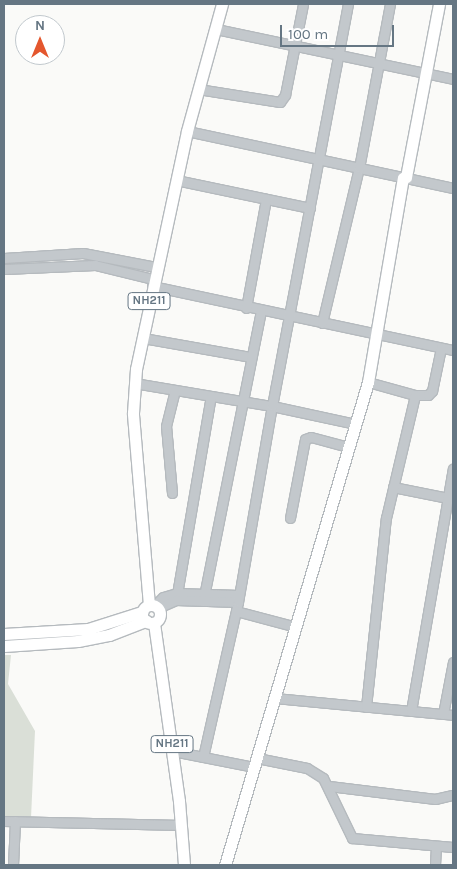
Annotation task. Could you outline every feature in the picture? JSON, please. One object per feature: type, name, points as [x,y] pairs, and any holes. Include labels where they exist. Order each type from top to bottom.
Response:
[{"type":"main road","name":"NH211","points":[[184,865],[182,825],[173,751],[151,612],[133,413],[134,383],[152,283],[186,131],[222,4]]},
{"type":"main road","points":[[225,865],[368,382],[403,178],[406,177],[439,4]]},
{"type":"main road","points":[[4,634],[88,630],[151,612]]},
{"type":"main road","points":[[4,646],[78,641],[109,635],[151,612]]},
{"type":"street","points":[[198,89],[280,102],[285,95],[303,4]]},
{"type":"street","points":[[203,757],[238,603],[272,406],[348,4]]},
{"type":"street","points":[[322,323],[359,168],[390,4]]},
{"type":"street","points":[[216,28],[453,79]]},
{"type":"street","points":[[186,131],[453,188]]},
{"type":"street","points":[[176,180],[310,208]]},
{"type":"street","points":[[246,308],[266,199]]},
{"type":"street","points":[[4,258],[83,253],[156,267]]},
{"type":"street","points":[[4,269],[95,266],[246,308],[453,350]]},
{"type":"street","points":[[204,597],[261,311]]},
{"type":"street","points":[[143,338],[251,357]]},
{"type":"street","points":[[368,382],[423,396],[432,391],[441,348]]},
{"type":"street","points":[[134,383],[272,406],[356,424]]},
{"type":"street","points":[[172,493],[166,426],[175,390]]},
{"type":"street","points":[[366,707],[378,572],[393,487],[415,395]]},
{"type":"street","points":[[177,597],[211,396]]},
{"type":"street","points":[[290,518],[305,439],[311,437],[349,447]]},
{"type":"street","points":[[411,711],[453,470]]},
{"type":"street","points":[[393,487],[448,498]]},
{"type":"street","points":[[151,612],[177,597],[204,597],[238,603],[296,627]]},
{"type":"street","points":[[443,714],[453,662]]},
{"type":"street","points":[[274,698],[453,714]]},
{"type":"street","points":[[173,751],[203,757],[306,768],[328,786],[352,838],[453,847]]},
{"type":"street","points":[[328,786],[435,799],[453,795]]},
{"type":"street","points":[[4,821],[182,825]]},
{"type":"street","points":[[14,865],[15,822]]},
{"type":"street","points":[[435,865],[436,846]]},
{"type":"shaded area","points":[[4,655],[11,655],[8,684],[35,731],[31,818],[4,817]]}]
